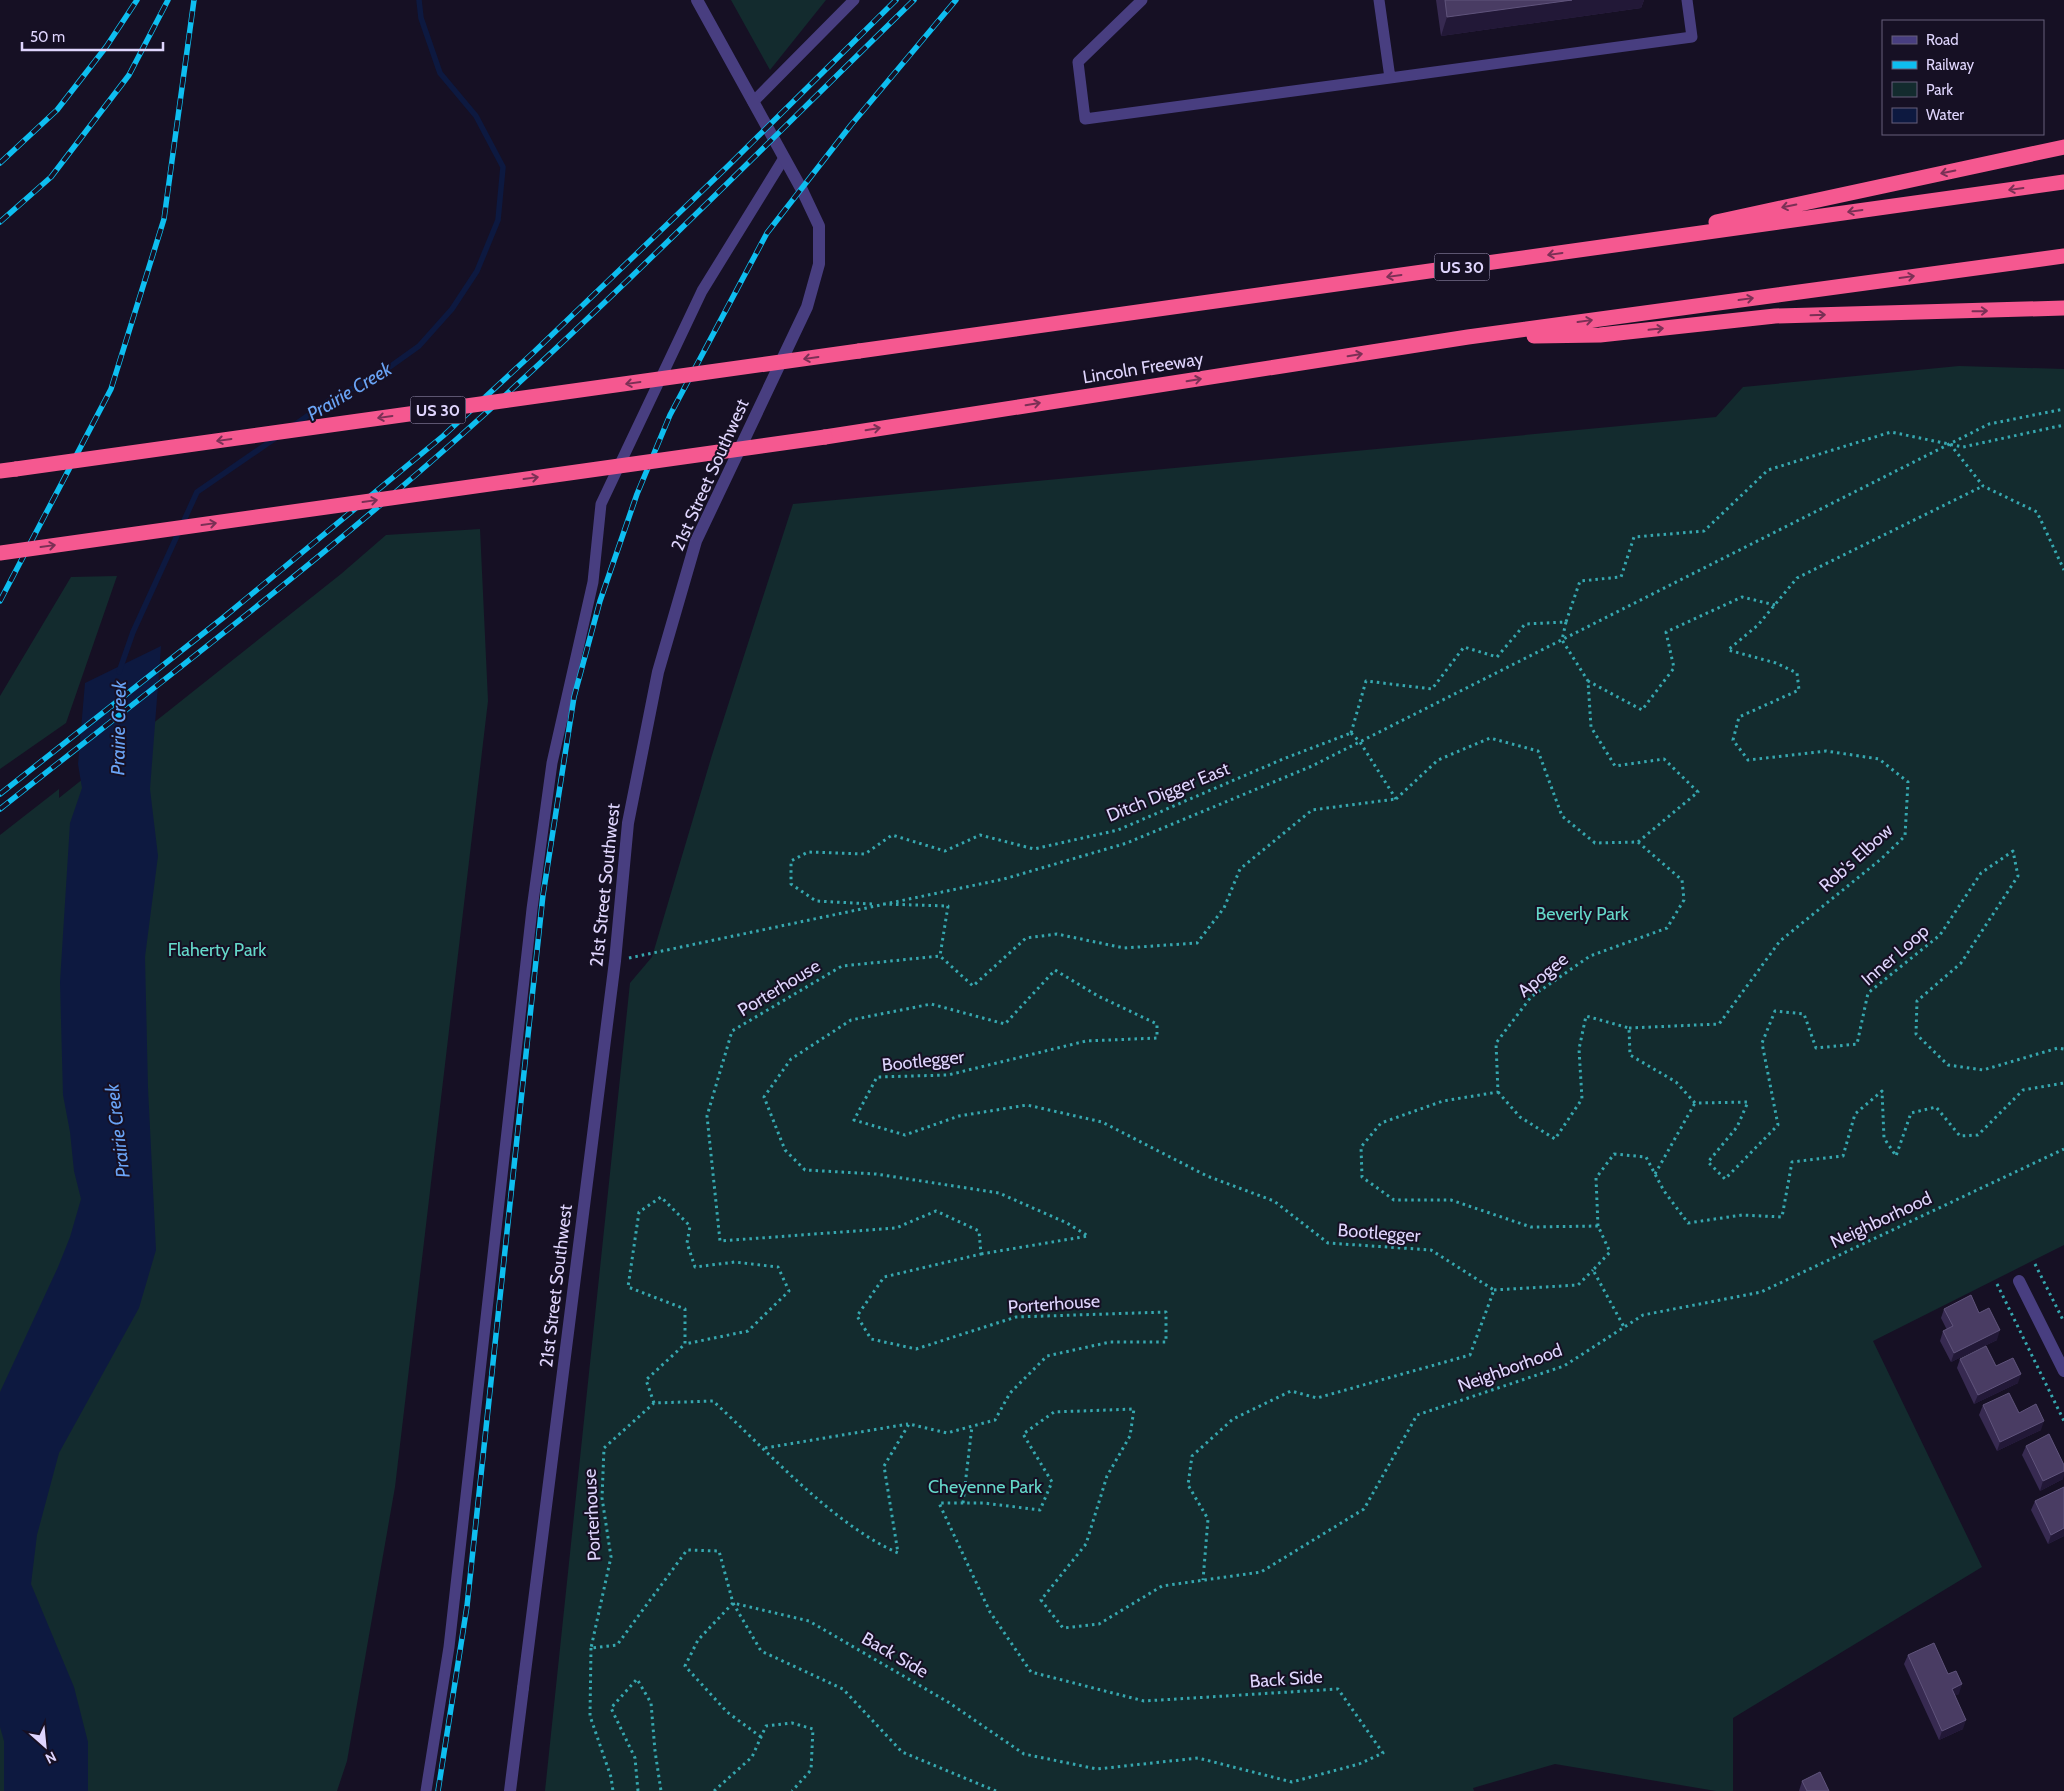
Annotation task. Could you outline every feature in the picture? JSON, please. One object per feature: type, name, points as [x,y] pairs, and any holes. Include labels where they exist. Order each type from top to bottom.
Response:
[{"type":"highway","points":[[1591,249],[2064,147]]},
{"type":"highway","name":"US 30","points":[[0,471],[2064,182]]},
{"type":"highway","points":[[1468,337],[2064,256]]},
{"type":"highway","points":[[1468,337],[1600,335],[1775,316],[2064,308]]},
{"type":"highway","name":"Lincoln Freeway","points":[[0,553],[825,436],[1468,337]]},
{"type":"street","name":"21st Street Southwest","points":[[510,1791],[615,961],[628,823],[658,672],[696,541],[807,307],[819,264],[819,226],[784,158],[697,0]]},
{"type":"street","points":[[2019,1281],[2064,1371]]},
{"type":"lane","points":[[753,102],[854,0]]},
{"type":"lane","points":[[1142,0],[1078,62],[1085,119],[1692,37],[1687,0]]},
{"type":"lane","points":[[1379,0],[1390,78]]},
{"type":"lane","points":[[426,1791],[431,1770],[449,1647],[501,1174],[540,850],[552,763],[593,582],[601,504],[702,291],[784,158]]},
{"type":"path","points":[[615,961],[878,904],[1004,879],[1127,843],[1312,766],[1989,424],[2064,409]]},
{"type":"path","points":[[878,904],[948,906],[940,956],[973,986],[1026,938],[1057,934],[1124,948],[1197,943],[1224,908],[1240,869],[1312,810],[1396,799],[1438,760],[1490,738],[1538,751],[1562,816],[1595,844],[1638,842],[1698,792],[1664,759],[1614,766],[1591,727],[1588,682],[1562,640],[1580,581],[1621,577],[1634,537],[1704,531],[1768,470],[1891,432],[1964,447],[2064,425]]},
{"type":"path","points":[[1950,444],[1983,486],[2037,512],[2064,570]]},
{"type":"path","name":"Rob's Elbow","points":[[1629,1028],[1719,1024],[1780,941],[1880,859],[1905,836],[1908,782],[1878,759],[1826,751],[1748,760],[1733,740],[1739,716],[1799,690],[1798,673],[1776,663],[1728,650],[1758,625],[1797,578],[1983,486]]},
{"type":"path","points":[[1588,682],[1642,710],[1674,668],[1666,632],[1742,597],[1775,605]]},
{"type":"path","points":[[1396,799],[1360,742],[1351,733],[1366,681],[1432,689],[1464,647],[1496,657],[1525,624],[1566,622]]},
{"type":"path","name":"Ditch Digger East","points":[[878,904],[816,901],[791,884],[791,861],[808,852],[865,854],[892,835],[945,851],[980,835],[1034,850],[1118,830],[1283,759],[1351,733]]},
{"type":"path","name":"Apogee","points":[[1498,1092],[1496,1043],[1531,997],[1590,956],[1667,928],[1684,900],[1682,880],[1638,842]]},
{"type":"path","name":"Inner Loop","points":[[1695,1103],[1748,1102],[1737,1127],[1708,1162],[1725,1179],[1778,1125],[1762,1043],[1775,1011],[1804,1014],[1816,1048],[1856,1044],[1868,993],[1940,935],[1981,873],[2014,851],[2018,876],[1960,963],[1917,1001],[1916,1034],[1948,1065],[1983,1070],[2058,1048],[2064,1049]]},
{"type":"path","name":"Porterhouse","points":[[909,1424],[947,1433],[994,1420],[1010,1393],[1047,1356],[1110,1342],[1166,1342],[1166,1312],[1016,1317],[916,1349],[871,1339],[857,1316],[884,1277],[981,1254],[979,1231],[936,1211],[896,1228],[720,1241],[707,1116],[732,1032],[842,966],[940,956]]},
{"type":"path","name":"Bootlegger","points":[[981,1254],[1088,1236],[1067,1223],[999,1193],[876,1174],[805,1170],[785,1150],[764,1098],[791,1060],[851,1020],[931,1004],[1005,1024],[1056,970],[1098,996],[1156,1024],[1157,1038],[1086,1041],[948,1076],[877,1077],[854,1120],[905,1135],[959,1116],[1027,1105],[1102,1122],[1207,1176],[1274,1201],[1328,1243],[1431,1250],[1494,1290]]},
{"type":"path","points":[[1598,1226],[1531,1227],[1451,1200],[1394,1200],[1362,1177],[1361,1147],[1381,1123],[1443,1101],[1498,1092],[1520,1117],[1555,1139],[1582,1099],[1579,1048],[1586,1016],[1629,1028],[1630,1055],[1676,1082],[1695,1103],[1655,1175]]},
{"type":"path","points":[[1203,1580],[1208,1519],[1188,1485],[1192,1456],[1233,1419],[1291,1391],[1317,1398],[1470,1356],[1494,1290],[1578,1285],[1610,1252],[1598,1226],[1596,1178],[1614,1154],[1646,1157],[1664,1191],[1688,1223],[1742,1215],[1782,1217],[1792,1162],[1843,1156],[1855,1114],[1882,1091],[1884,1138],[1896,1156],[1912,1113],[1936,1107],[1960,1136],[1978,1135],[2023,1090],[2064,1083]]},
{"type":"path","name":"Neighborhood","points":[[1203,1580],[1261,1572],[1364,1509],[1418,1415],[1564,1366],[1643,1315],[1761,1292],[2064,1149]]},
{"type":"path","points":[[685,1344],[685,1309],[628,1288],[639,1212],[661,1197],[690,1226],[687,1243],[695,1267],[735,1262],[778,1267],[789,1291],[748,1331],[685,1344],[646,1380],[654,1403],[713,1401],[765,1448],[794,1478],[872,1542],[898,1553],[884,1466],[909,1424]]},
{"type":"path","points":[[2035,1264],[2064,1322]]},
{"type":"path","points":[[1593,1270],[1624,1327]]},
{"type":"path","points":[[1997,1284],[2064,1421]]},
{"type":"path","name":"Porterhouse","points":[[613,1791],[611,1777],[590,1716],[591,1648],[611,1557],[602,1498],[604,1448],[654,1403]]},
{"type":"path","name":"Back Side","points":[[733,1603],[809,1621],[948,1702],[1024,1754],[1097,1769],[1198,1758],[1292,1782],[1359,1764],[1383,1753],[1338,1689],[1144,1701],[1031,1672],[990,1612],[939,1502],[984,1503],[1040,1510],[1052,1482],[1023,1434],[1054,1412],[1134,1409],[1130,1436],[1107,1476],[1086,1544],[1041,1600],[1063,1628],[1099,1624],[1162,1586],[1203,1580]]},
{"type":"path","points":[[765,1448],[909,1424]]},
{"type":"path","points":[[963,1503],[972,1426]]},
{"type":"path","points":[[591,1648],[617,1645],[687,1550],[719,1551],[733,1603],[762,1651],[843,1689],[902,1752],[996,1791]]},
{"type":"path","points":[[733,1603],[698,1640],[685,1666],[727,1712],[761,1737]]},
{"type":"path","points":[[638,1791],[635,1758],[611,1708],[637,1679],[651,1703],[661,1791]]},
{"type":"path","points":[[714,1791],[752,1758],[766,1726],[792,1723],[814,1730],[810,1770],[792,1791]]},
{"type":"green space","points":[[731,0],[826,0],[770,70]]},
{"type":"green space","name":"Beverly Park","points":[[1959,366],[2064,369],[2064,1245],[1873,1341],[1982,1567],[1733,1718],[1733,1791],[1716,1791],[1555,1764],[1473,1788],[1474,1791],[545,1791],[630,983],[652,957],[712,755],[793,504],[1716,417],[1743,387]]},
{"type":"green space","name":"Flaherty Park","points":[[480,529],[488,701],[395,1487],[347,1761],[337,1791],[0,1791],[0,835],[59,789],[59,798],[341,574],[386,535]]},
{"type":"green space","points":[[117,576],[66,723],[0,769],[0,696],[71,577]]},
{"type":"water","points":[[161,646],[150,789],[158,856],[145,957],[148,1088],[156,1250],[139,1308],[59,1453],[37,1535],[31,1584],[74,1687],[88,1742],[88,1791],[4,1791],[4,1741],[0,1727],[0,1392],[58,1267],[70,1237],[81,1199],[74,1171],[70,1132],[63,1095],[60,982],[70,823],[82,788],[78,764],[85,683]]},
{"type":"building","points":[[1445,0],[1572,0],[1447,17]]},
{"type":"building","points":[[1971,1295],[1979,1313],[1989,1308],[2000,1330],[1954,1353],[1943,1331],[1953,1326],[1944,1309]]},
{"type":"building","points":[[1986,1346],[1996,1366],[2013,1358],[2021,1374],[1978,1395],[1960,1359]]},
{"type":"building","points":[[2009,1393],[2019,1413],[2036,1404],[2044,1421],[2000,1442],[1983,1405]]},
{"type":"building","points":[[2049,1434],[2064,1465],[2064,1471],[2043,1481],[2026,1446]]},
{"type":"building","points":[[2064,1487],[2064,1528],[2051,1535],[2035,1501]]},
{"type":"building","points":[[1934,1643],[1948,1674],[1956,1671],[1962,1684],[1952,1689],[1966,1720],[1942,1731],[1908,1655]]},
{"type":"building","points":[[1820,1772],[1829,1791],[1807,1791],[1802,1781]]},
{"type":"waterway","name":"Prairie Creek","points":[[293,426],[330,400],[377,376],[419,346],[452,309],[477,271],[498,220],[503,167],[476,116],[440,73],[421,18],[419,0]]},
{"type":"waterway","name":"Prairie Creek","points":[[119,672],[133,632],[197,492],[277,437]]},
{"type":"railway","points":[[0,163],[57,110],[106,47],[137,0]]},
{"type":"railway","points":[[0,222],[51,177],[129,75],[168,0]]},
{"type":"railway","points":[[0,601],[111,389],[164,219],[194,0]]},
{"type":"railway","points":[[0,794],[224,617],[443,436],[534,352],[728,166],[896,0]]},
{"type":"railway","points":[[0,809],[346,534],[458,438],[631,277],[914,0]]},
{"type":"railway","points":[[438,1791],[467,1606],[543,895],[574,697],[600,601],[637,494],[670,415],[767,233],[851,125],[956,0]]},
{"type":"park label","name":"Cheyenne Park","points":[[985,1487]]}]
